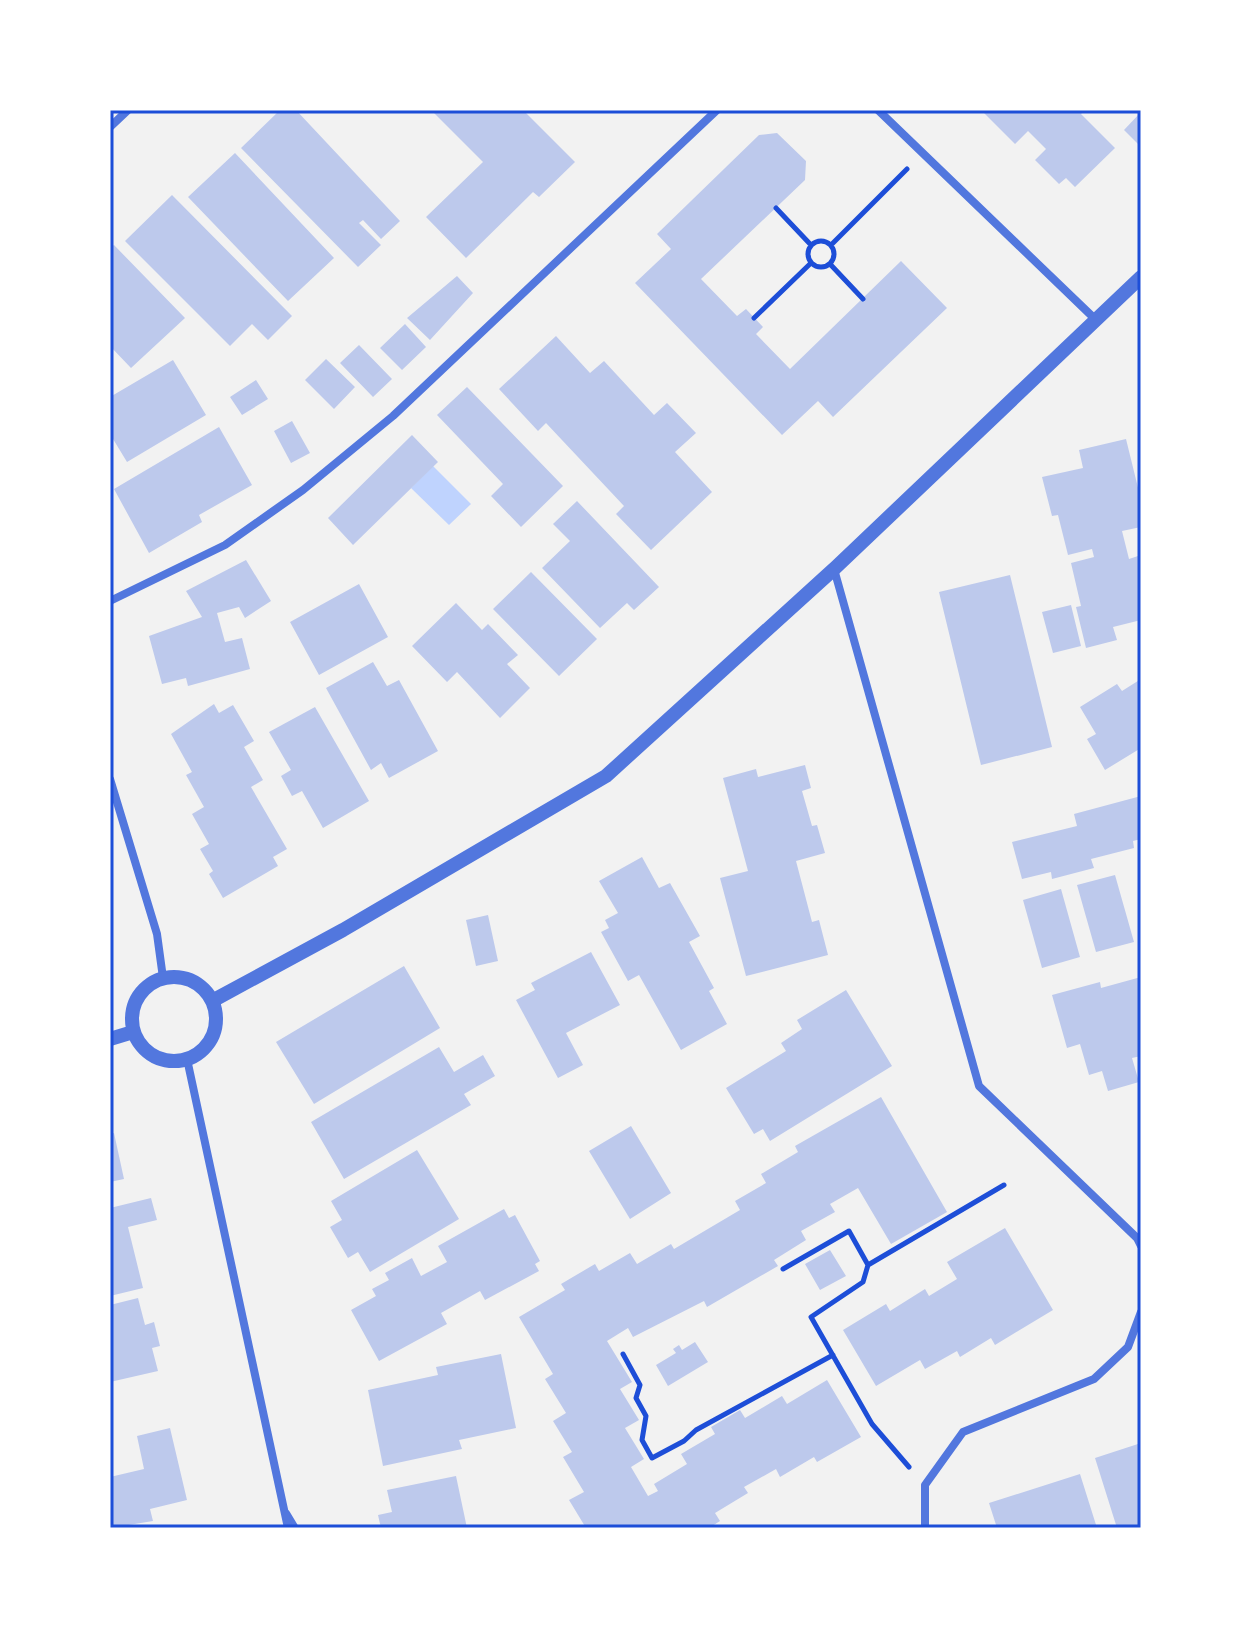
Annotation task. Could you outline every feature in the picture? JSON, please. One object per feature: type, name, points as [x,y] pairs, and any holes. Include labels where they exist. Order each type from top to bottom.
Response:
[{"type":"street","points":[[110,127],[128,110]]},
{"type":"street","points":[[110,601],[225,545],[303,490],[393,416],[717,110]]},
{"type":"street","points":[[878,110],[1095,319]]},
{"type":"street","points":[[212,1001],[343,930],[606,776],[834,569],[1141,277]]},
{"type":"street","points":[[834,569],[979,1086],[1137,1238],[1141,1246]]},
{"type":"street","points":[[110,779],[157,934],[163,978]]},
{"type":"street","points":[[163,978],[192,980],[212,1001],[216,1029],[200,1053],[187,1059],[161,1059],[139,1044],[133,1032],[134,1005],[150,983],[163,978]]},
{"type":"street","points":[[110,1039],[133,1032]]},
{"type":"street","points":[[187,1059],[288,1528]]},
{"type":"street","points":[[925,1528],[925,1485],[963,1432],[1094,1379],[1128,1347],[1141,1312]]},
{"type":"lane","points":[[287,1513],[296,1528]]},
{"type":"path","points":[[831,245],[923,154]]},
{"type":"path","points":[[776,208],[811,245]]},
{"type":"path","points":[[819,241],[831,245],[835,253],[830,264],[822,267],[811,263],[808,252],[811,245],[819,241]]},
{"type":"path","points":[[754,318],[811,263]]},
{"type":"path","points":[[830,264],[863,299]]},
{"type":"path","points":[[925,1485],[872,1424],[811,1317],[863,1282],[868,1265],[1004,1185]]},
{"type":"path","points":[[783,1269],[849,1231],[868,1265]]},
{"type":"path","points":[[623,1354],[640,1385],[636,1398],[646,1416],[642,1440],[652,1458],[696,1430],[833,1355]]},
{"type":"water","points":[[433,466],[471,504],[449,525],[411,488]]},
{"type":"building","points":[[280,110],[296,110],[400,221],[381,239],[363,220],[359,223],[381,245],[358,267],[241,148]]},
{"type":"building","points":[[431,110],[523,110],[575,162],[539,197],[533,192],[466,258],[426,217],[483,162]]},
{"type":"building","points":[[981,110],[1085,110],[1081,114],[1115,148],[1075,187],[1066,178],[1059,184],[1035,160],[1046,149],[1028,131],[1015,144]]},
{"type":"building","points":[[1141,112],[1141,147],[1124,130]]},
{"type":"building","points":[[777,133],[806,161],[805,180],[701,279],[737,316],[746,309],[763,327],[756,334],[790,369],[901,261],[947,308],[833,417],[818,401],[782,435],[635,283],[671,249],[657,234],[759,135]]},
{"type":"building","points":[[235,153],[334,258],[288,301],[188,197]]},
{"type":"building","points":[[172,195],[292,316],[268,340],[252,324],[230,346],[125,241]]},
{"type":"building","points":[[114,245],[185,318],[131,368],[110,346],[110,248]]},
{"type":"building","points":[[457,276],[473,293],[430,340],[407,318]]},
{"type":"building","points":[[405,324],[426,347],[402,370],[380,348]]},
{"type":"building","points":[[556,336],[590,373],[604,361],[654,415],[667,403],[696,433],[675,452],[712,492],[651,550],[616,514],[624,506],[546,423],[538,431],[499,389]]},
{"type":"building","points":[[359,345],[392,379],[373,397],[340,363]]},
{"type":"building","points":[[326,359],[355,387],[334,409],[305,380]]},
{"type":"building","points":[[173,360],[206,415],[127,462],[110,434],[110,397]]},
{"type":"building","points":[[256,380],[268,399],[242,415],[230,397]]},
{"type":"building","points":[[467,387],[563,486],[521,527],[491,496],[503,484],[437,415]]},
{"type":"building","points":[[292,421],[310,453],[291,463],[274,431]]},
{"type":"building","points":[[219,427],[252,485],[199,515],[202,522],[149,553],[114,489]]},
{"type":"building","points":[[412,435],[438,462],[353,545],[328,518]]},
{"type":"building","points":[[1126,439],[1141,500],[1141,527],[1122,531],[1129,559],[1141,555],[1141,620],[1113,627],[1117,640],[1086,648],[1076,607],[1081,606],[1071,563],[1094,557],[1092,549],[1068,555],[1058,515],[1052,516],[1042,477],[1083,468],[1079,450]]},
{"type":"building","points":[[577,501],[659,587],[634,610],[627,603],[600,628],[542,568],[570,541],[553,524]]},
{"type":"building","points":[[246,560],[271,601],[245,618],[239,607],[217,613],[225,642],[242,638],[250,669],[188,686],[186,678],[162,684],[149,636],[202,617],[186,591]]},
{"type":"building","points":[[531,572],[597,639],[559,676],[493,609]]},
{"type":"building","points":[[1010,575],[1052,747],[981,765],[939,592]]},
{"type":"building","points":[[359,584],[388,637],[319,675],[290,622]]},
{"type":"building","points":[[456,603],[482,630],[488,624],[518,655],[507,664],[530,688],[500,718],[457,672],[447,682],[412,646]]},
{"type":"building","points":[[1071,605],[1081,646],[1053,653],[1042,612]]},
{"type":"building","points":[[373,662],[387,686],[399,680],[438,751],[389,778],[381,763],[371,770],[326,688]]},
{"type":"building","points":[[1141,679],[1141,748],[1105,770],[1087,739],[1096,734],[1080,707],[1117,684],[1122,691]]},
{"type":"building","points":[[214,704],[219,713],[233,705],[254,741],[244,747],[263,780],[251,787],[287,849],[273,857],[278,866],[223,898],[209,874],[213,871],[200,849],[209,844],[192,814],[204,807],[186,775],[192,772],[171,734]]},
{"type":"building","points":[[315,707],[369,801],[323,828],[302,791],[292,796],[281,776],[291,770],[269,732]]},
{"type":"building","points":[[805,765],[811,788],[802,791],[812,826],[817,825],[825,853],[796,861],[812,922],[819,920],[828,955],[746,976],[720,878],[748,871],[723,778],[756,769],[758,777]]},
{"type":"building","points":[[1141,796],[1141,839],[1133,841],[1134,848],[1091,859],[1094,868],[1052,879],[1051,872],[1022,879],[1012,842],[1077,826],[1074,814]]},
{"type":"building","points":[[642,857],[659,888],[670,883],[700,936],[689,942],[714,988],[709,991],[727,1024],[681,1050],[639,975],[628,981],[601,932],[609,928],[605,920],[618,913],[599,881]]},
{"type":"building","points":[[1115,875],[1134,942],[1096,952],[1077,885]]},
{"type":"building","points":[[1061,889],[1080,957],[1042,968],[1023,900]]},
{"type":"building","points":[[488,915],[498,961],[476,966],[466,920]]},
{"type":"building","points":[[591,952],[620,1005],[566,1033],[583,1065],[558,1078],[516,1000],[535,990],[531,983]]},
{"type":"building","points":[[404,966],[440,1028],[314,1104],[276,1042]]},
{"type":"building","points":[[1141,977],[1141,1056],[1132,1058],[1139,1082],[1108,1091],[1102,1071],[1089,1075],[1080,1044],[1067,1048],[1052,995],[1100,982],[1101,988]]},
{"type":"building","points":[[846,990],[892,1066],[770,1141],[763,1129],[754,1134],[726,1088],[786,1051],[781,1043],[802,1029],[797,1020]]},
{"type":"building","points":[[439,1047],[454,1072],[483,1055],[495,1076],[464,1094],[471,1105],[344,1179],[311,1122]]},
{"type":"building","points":[[881,1097],[947,1212],[891,1244],[858,1188],[830,1204],[835,1212],[801,1231],[806,1240],[774,1260],[778,1266],[707,1307],[704,1301],[633,1337],[628,1328],[607,1341],[632,1382],[620,1389],[639,1420],[625,1428],[644,1459],[631,1467],[648,1496],[658,1491],[654,1484],[687,1464],[681,1454],[715,1434],[711,1427],[740,1410],[745,1418],[782,1396],[787,1404],[827,1380],[861,1437],[817,1462],[814,1457],[780,1477],[776,1469],[744,1487],[748,1493],[715,1513],[720,1521],[709,1528],[586,1528],[569,1500],[584,1492],[563,1457],[572,1452],[553,1421],[566,1413],[545,1379],[553,1374],[519,1317],[565,1290],[561,1284],[595,1264],[599,1271],[630,1253],[637,1264],[671,1244],[674,1249],[740,1210],[735,1201],[766,1183],[761,1174],[798,1152],[795,1146]]},
{"type":"building","points":[[631,1126],[671,1193],[630,1219],[589,1151]]},
{"type":"building","points":[[114,1133],[124,1179],[110,1182],[110,1134]]},
{"type":"building","points":[[417,1150],[459,1219],[370,1272],[358,1252],[348,1258],[330,1227],[342,1220],[331,1201]]},
{"type":"building","points":[[151,1198],[157,1220],[128,1227],[143,1288],[110,1296],[110,1208]]},
{"type":"building","points":[[504,1209],[509,1218],[515,1215],[540,1261],[535,1264],[539,1271],[485,1300],[480,1291],[441,1313],[447,1324],[379,1361],[351,1310],[376,1296],[372,1289],[389,1280],[385,1273],[412,1258],[421,1276],[447,1262],[438,1246]]},
{"type":"building","points":[[1005,1228],[1053,1310],[995,1345],[991,1338],[960,1357],[957,1351],[925,1369],[920,1360],[876,1386],[843,1330],[886,1304],[890,1311],[925,1289],[929,1296],[957,1279],[947,1262]]},
{"type":"building","points":[[830,1250],[846,1276],[820,1290],[805,1264]]},
{"type":"building","points":[[138,1298],[145,1325],[154,1322],[160,1346],[152,1348],[158,1371],[110,1382],[110,1305]]},
{"type":"building","points":[[695,1342],[708,1362],[668,1386],[656,1365],[676,1353],[673,1349],[679,1345],[682,1350]]},
{"type":"building","points":[[501,1354],[516,1428],[459,1440],[462,1449],[383,1466],[368,1390],[438,1375],[436,1367]]},
{"type":"building","points":[[170,1428],[187,1500],[150,1509],[153,1521],[110,1528],[110,1477],[144,1469],[137,1436]]},
{"type":"building","points":[[1141,1443],[1141,1528],[1117,1528],[1095,1458]]},
{"type":"building","points":[[1080,1474],[1097,1528],[997,1528],[989,1503]]},
{"type":"building","points":[[456,1476],[467,1528],[381,1528],[378,1515],[392,1512],[387,1490]]}]
